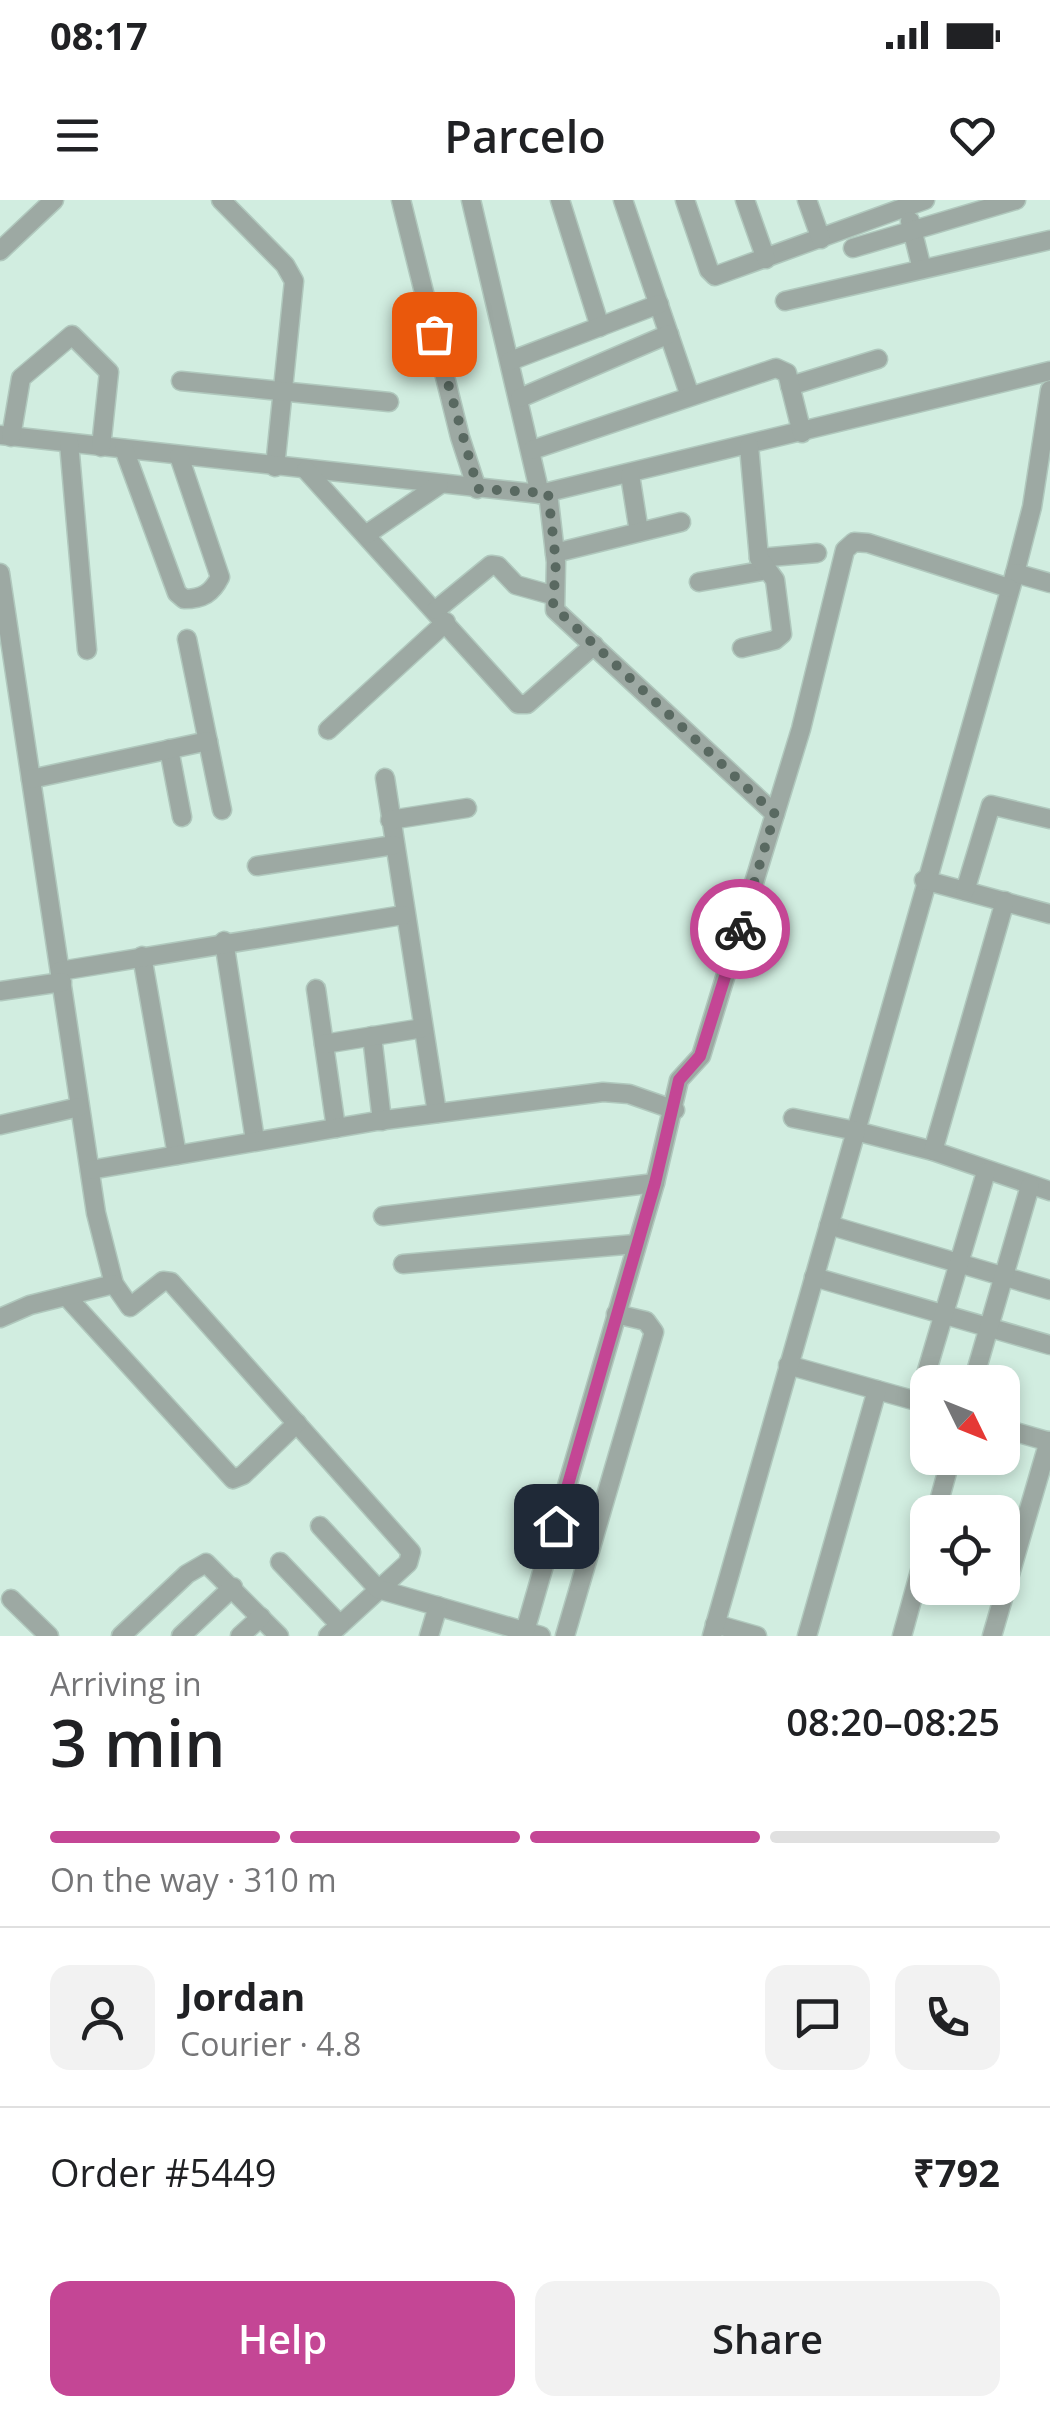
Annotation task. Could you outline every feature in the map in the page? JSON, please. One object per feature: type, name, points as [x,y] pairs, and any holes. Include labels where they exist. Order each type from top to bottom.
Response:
[{"type":"street","points":[[0,251],[54,200]]},
{"type":"street","points":[[221,200],[285,265],[294,281],[275,466]]},
{"type":"street","points":[[401,200],[460,437],[478,489]]},
{"type":"street","points":[[471,200],[544,494],[555,553],[555,610],[775,814]]},
{"type":"street","points":[[560,200],[600,327]]},
{"type":"street","points":[[623,200],[690,396]]},
{"type":"street","points":[[685,200],[713,276],[821,239],[912,230],[1016,200]]},
{"type":"street","points":[[745,200],[766,259]]},
{"type":"street","points":[[807,200],[821,239]]},
{"type":"street","points":[[851,238],[876,209],[912,202],[912,230],[922,269]]},
{"type":"street","points":[[851,238],[862,282]]},
{"type":"street","points":[[785,301],[1050,240]]},
{"type":"street","points":[[510,361],[659,304]]},
{"type":"street","points":[[520,398],[669,334]]},
{"type":"street","points":[[100,446],[109,372],[72,335],[22,378],[6,436],[544,494],[1050,370]]},
{"type":"street","points":[[790,386],[878,359]]},
{"type":"street","points":[[532,450],[776,368],[785,370],[802,433]]},
{"type":"street","points":[[180,381],[389,402]]},
{"type":"street","points":[[757,1636],[714,1630],[1032,507],[1046,440],[1050,390]]},
{"type":"street","points":[[69,443],[87,650]]},
{"type":"street","points":[[742,648],[775,640],[782,634],[775,580],[763,564],[749,446]]},
{"type":"street","points":[[124,450],[177,593],[196,599],[212,592],[220,577],[178,456]]},
{"type":"street","points":[[306,470],[522,706],[594,646]]},
{"type":"street","points":[[630,475],[639,532]]},
{"type":"street","points":[[367,534],[440,484]]},
{"type":"street","points":[[555,553],[680,522]]},
{"type":"street","points":[[320,1526],[378,1588],[520,1632],[655,1183],[679,1080],[700,1056],[775,814],[849,545],[868,543],[1012,580],[1050,583]]},
{"type":"street","points":[[699,582],[816,553]]},
{"type":"street","points":[[328,730],[491,565],[498,566],[516,585],[552,595]]},
{"type":"street","points":[[0,573],[79,1107],[114,1284],[130,1307],[160,1283],[171,1282],[411,1552],[408,1563],[334,1630],[280,1562]]},
{"type":"street","points":[[186,639],[222,810]]},
{"type":"street","points":[[31,779],[208,741]]},
{"type":"street","points":[[169,749],[182,818]]},
{"type":"street","points":[[385,778],[436,1114]]},
{"type":"street","points":[[966,890],[992,805],[1050,819]]},
{"type":"street","points":[[390,820],[467,808]]},
{"type":"street","points":[[256,866],[394,845]]},
{"type":"street","points":[[924,880],[1050,914]]},
{"type":"street","points":[[933,1151],[1004,902]]},
{"type":"street","points":[[0,991],[142,956],[403,915]]},
{"type":"street","points":[[224,942],[255,1140]]},
{"type":"street","points":[[142,956],[178,1155]]},
{"type":"street","points":[[316,989],[336,1128]]},
{"type":"street","points":[[324,1044],[424,1028]]},
{"type":"street","points":[[372,1036],[382,1120]]},
{"type":"street","points":[[90,1170],[382,1120],[603,1092],[629,1094],[675,1110]]},
{"type":"street","points":[[0,1125],[79,1107]]},
{"type":"street","points":[[793,1118],[933,1151],[1050,1191]]},
{"type":"street","points":[[932,1365],[986,1172]]},
{"type":"street","points":[[383,1216],[655,1183]]},
{"type":"street","points":[[978,1365],[1030,1186]]},
{"type":"street","points":[[829,1225],[1050,1290]]},
{"type":"street","points":[[402,1264],[636,1244]]},
{"type":"street","points":[[814,1277],[1050,1345]]},
{"type":"street","points":[[0,1318],[114,1284]]},
{"type":"street","points":[[66,1296],[233,1479],[243,1475],[298,1423]]},
{"type":"street","points":[[565,1636],[654,1332],[650,1323],[616,1314]]},
{"type":"street","points":[[788,1365],[910,1399]]},
{"type":"street","points":[[807,1636],[877,1390]]},
{"type":"street","points":[[992,1636],[1049,1442],[1020,1433]]},
{"type":"street","points":[[121,1636],[201,1563],[210,1564],[280,1636]]},
{"type":"street","points":[[181,1636],[233,1587]]},
{"type":"street","points":[[11,1599],[49,1636]]},
{"type":"street","points":[[902,1636],[911,1605]]},
{"type":"street","points":[[429,1636],[438,1606]]},
{"type":"street","points":[[240,1636],[261,1616]]},
{"type":"way so far","points":[[434,334],[460,437],[478,489],[523,495],[548,493],[556,562],[553,606],[775,814],[740,929]]},
{"type":"route","points":[[556,1526],[655,1183],[679,1080],[700,1056],[740,929]]}]
